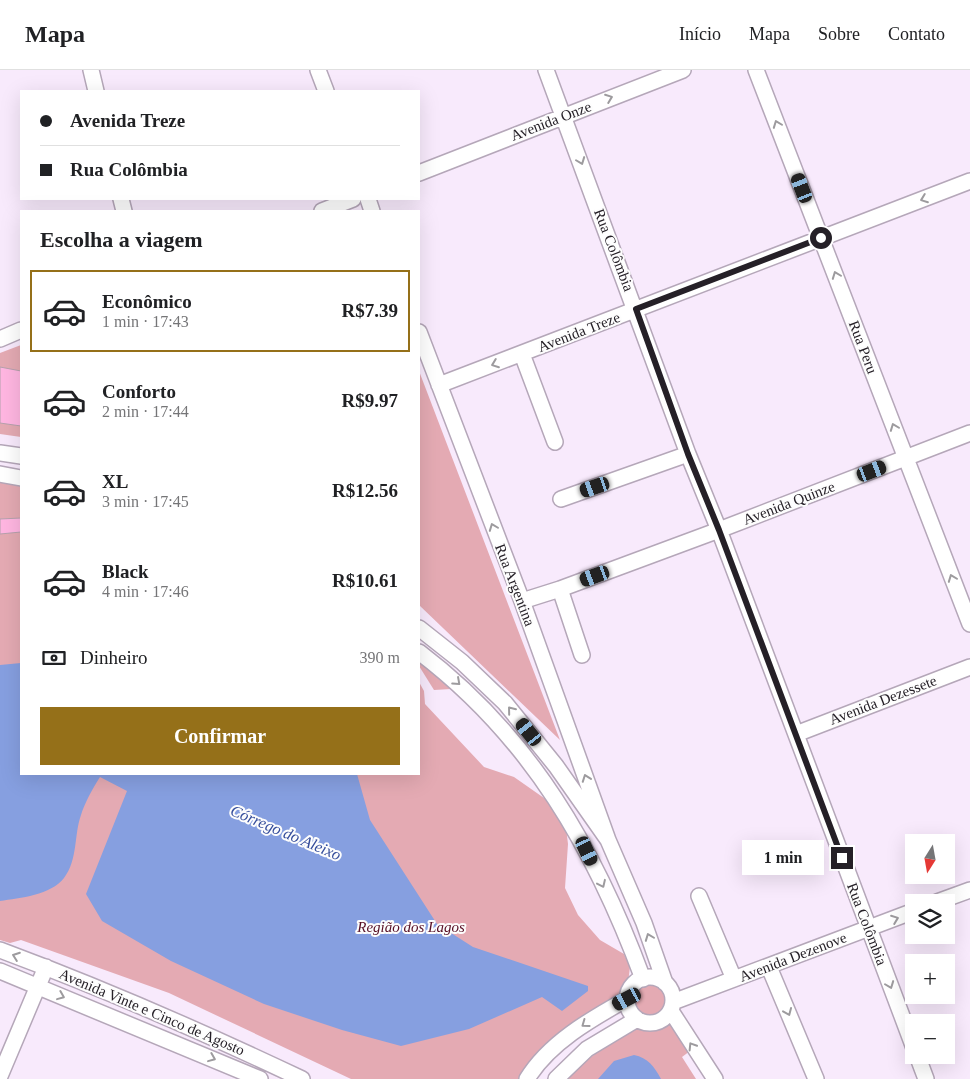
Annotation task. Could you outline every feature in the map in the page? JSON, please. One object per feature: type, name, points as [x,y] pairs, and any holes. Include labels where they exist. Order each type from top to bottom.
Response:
[{"type":"street","points":[[91,70],[96,90]]},
{"type":"street","points":[[318,70],[326,90]]},
{"type":"street","name":"Rua Colômbia","points":[[546,70],[636,309],[688,454],[719,530],[905,1024]]},
{"type":"street","name":"Avenida Onze","points":[[420,173],[683,70]]},
{"type":"street","name":"Rua Peru","points":[[756,70],[970,624]]},
{"type":"street","name":"Avenida Treze","points":[[439,385],[970,182]]},
{"type":"street","points":[[325,210],[350,200]]},
{"type":"street","points":[[0,339],[20,330]]},
{"type":"street","name":"Rua Argentina","points":[[420,335],[522,601],[608,840]]},
{"type":"street","points":[[522,354],[555,442]]},
{"type":"street","name":"Avenida Quinze","points":[[522,601],[560,589],[719,530],[970,433]]},
{"type":"street","points":[[0,453],[20,456]]},
{"type":"street","points":[[560,499],[688,454]]},
{"type":"street","points":[[0,474],[20,478]]},
{"type":"street","points":[[560,589],[582,655]]},
{"type":"street","points":[[420,629],[462,662],[505,703],[556,766],[608,840],[644,923],[665,983],[672,993],[672,1006],[715,1079]]},
{"type":"street","points":[[420,653],[467,692],[494,719],[544,779],[579,834],[626,936],[643,979]]},
{"type":"street","name":"Avenida Dezessete","points":[[796,734],[970,667]]},
{"type":"street","points":[[955,895],[970,890]]},
{"type":"street","points":[[699,896],[734,979]]},
{"type":"street","name":"Avenida Dezenove","points":[[672,1006],[734,979],[905,915]]},
{"type":"street","name":"Avenida Vinte e Cinco de Agosto","points":[[0,950],[46,967],[243,1051],[302,1079]]},
{"type":"street","points":[[0,1076],[46,967]]},
{"type":"street","points":[[769,967],[816,1079]]},
{"type":"street","name":"Avenida Vinte e Cinco de Agosto","points":[[0,971],[234,1073],[260,1079]]},
{"type":"street","points":[[527,1079],[559,1043],[594,1018],[627,999],[632,987],[643,979],[654,978],[665,983]]},
{"type":"street","points":[[627,999],[630,1010],[637,1019],[652,1023],[659,1022],[672,1006]]},
{"type":"street","points":[[556,1079],[587,1049],[637,1019]]},
{"type":"street","points":[[234,1073],[243,1051]]},
{"type":"street","points":[[920,1064],[926,1079]]},
{"type":"green space","points":[[20,345],[20,437],[0,434],[0,353]]},
{"type":"green space","points":[[420,374],[560,740],[420,606]]},
{"type":"green space","name":"Região dos Lagos","points":[[0,480],[20,484],[20,775],[420,775],[420,684],[424,691],[425,704],[484,767],[514,777],[554,805],[566,828],[568,844],[565,888],[578,915],[600,940],[624,954],[630,967],[628,983],[618,994],[557,1036],[521,1079],[351,1079],[169,993],[21,940],[10,943],[0,940]]},
{"type":"green space","points":[[420,662],[451,689],[434,690],[420,668]]},
{"type":"green space","points":[[650,984],[662,988],[666,1000],[662,1012],[650,1016],[638,1012],[634,1000],[638,988]]},
{"type":"green space","points":[[673,1021],[690,1051],[682,1057],[696,1079],[566,1079],[602,1048],[624,1033],[642,1025]]},
{"type":"water","name":"Córrego do Aleixo","points":[[20,663],[20,775],[357,775],[370,820],[437,924],[473,947],[588,986],[588,991],[562,1011],[542,997],[469,1029],[401,1046],[342,1030],[264,1004],[171,961],[102,921],[86,894],[127,791],[100,777],[89,795],[83,810],[72,863],[64,878],[58,884],[43,892],[0,901],[0,665]]},
{"type":"water","points":[[634,1055],[650,1063],[661,1079],[598,1079],[614,1061]]},
{"type":"building","points":[[0,367],[20,371],[20,426],[0,423]]},
{"type":"building","points":[[20,518],[20,532],[0,534],[0,519]]},
{"type":"route","points":[[821,238],[636,309],[688,454],[719,530],[842,858]]}]
